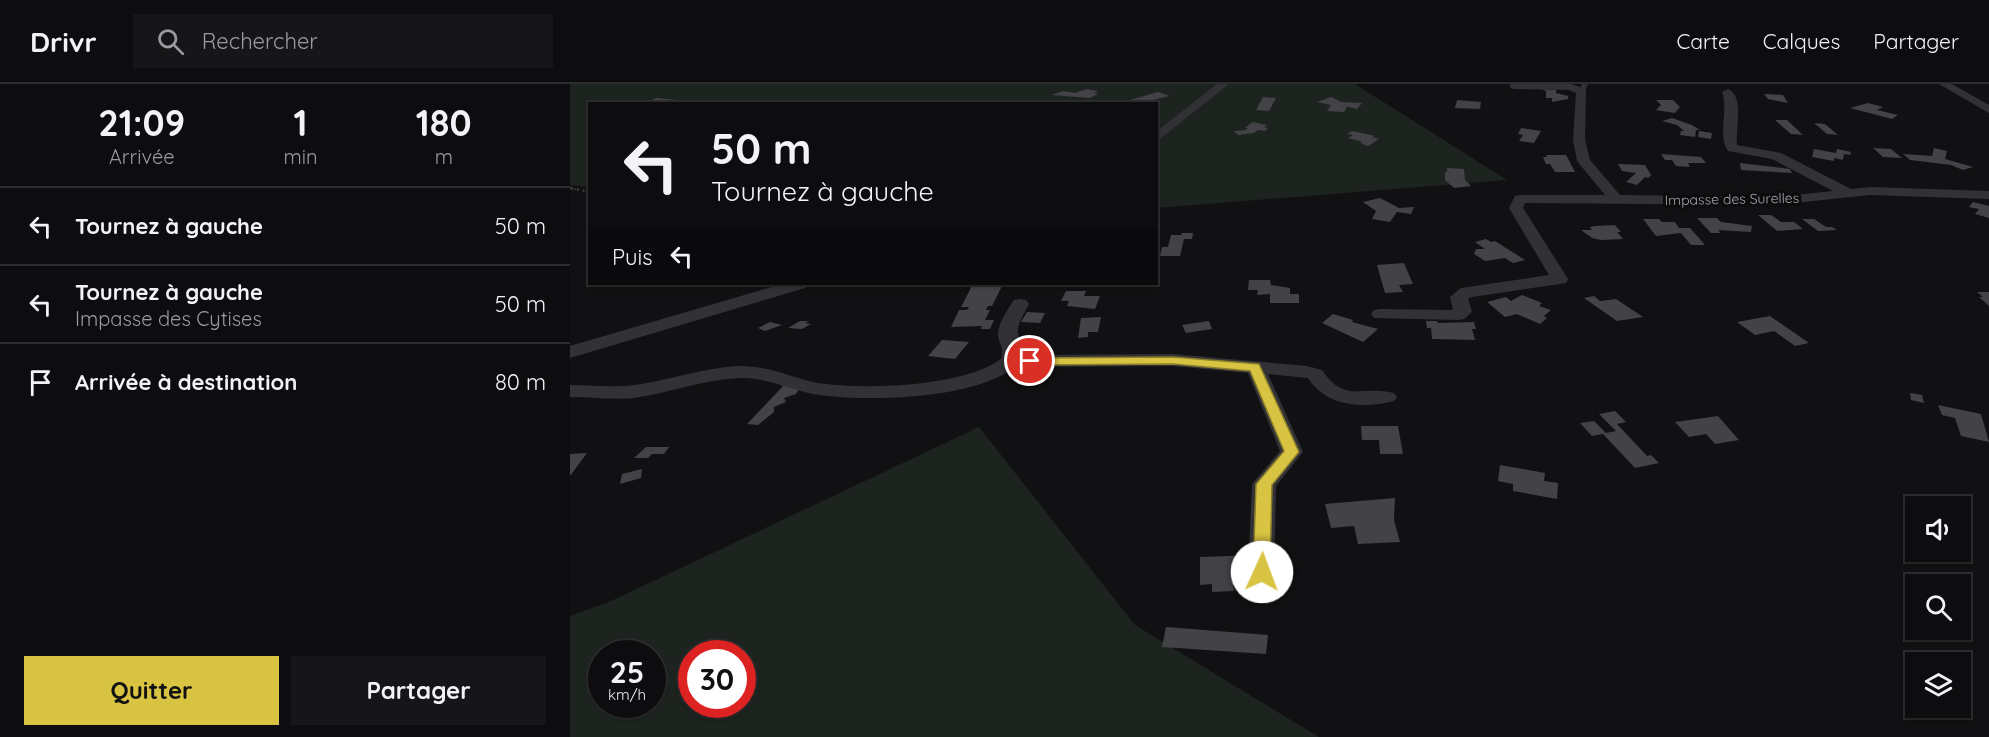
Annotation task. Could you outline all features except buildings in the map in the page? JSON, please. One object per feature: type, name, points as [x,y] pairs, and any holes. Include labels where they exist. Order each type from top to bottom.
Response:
[{"type":"street","points":[[1158,136],[1224,84]]},
{"type":"street","points":[[1944,84],[1989,110]]},
{"type":"street","points":[[1514,86],[1584,87],[1580,140],[1584,161],[1615,199]]},
{"type":"street","name":"Impasse des Surelles","points":[[1728,92],[1732,103],[1730,144],[1733,148],[1776,156],[1849,193]]},
{"type":"street","name":"Impasse des Surelles","points":[[1380,314],[1458,315],[1463,312],[1459,297],[1467,292],[1560,279],[1516,207],[1520,199],[1775,201],[1849,193],[1917,191],[1989,195]]},
{"type":"street","points":[[570,352],[796,285]]},
{"type":"street","points":[[1010,361],[1013,345],[1007,340],[1006,334],[1020,304]]},
{"type":"street","points":[[570,391],[632,392],[739,372],[757,371],[818,389],[851,393],[938,387],[968,381],[999,370],[1010,361],[1173,360],[1315,374],[1329,393],[1341,398],[1387,397]]},
{"type":"street","points":[[1255,367],[1292,452],[1264,484],[1262,572]]},
{"type":"path","points":[[570,188],[588,192]]},
{"type":"shaded area","points":[[570,84],[1355,84],[1507,180],[1158,208],[1158,102],[588,102],[588,187],[570,185]]},
{"type":"shaded area","points":[[979,427],[1135,625],[1319,737],[570,737],[570,616],[611,601]]},
{"type":"route","points":[[1030,361],[1173,360],[1255,367],[1292,452],[1264,484],[1262,572]]}]
